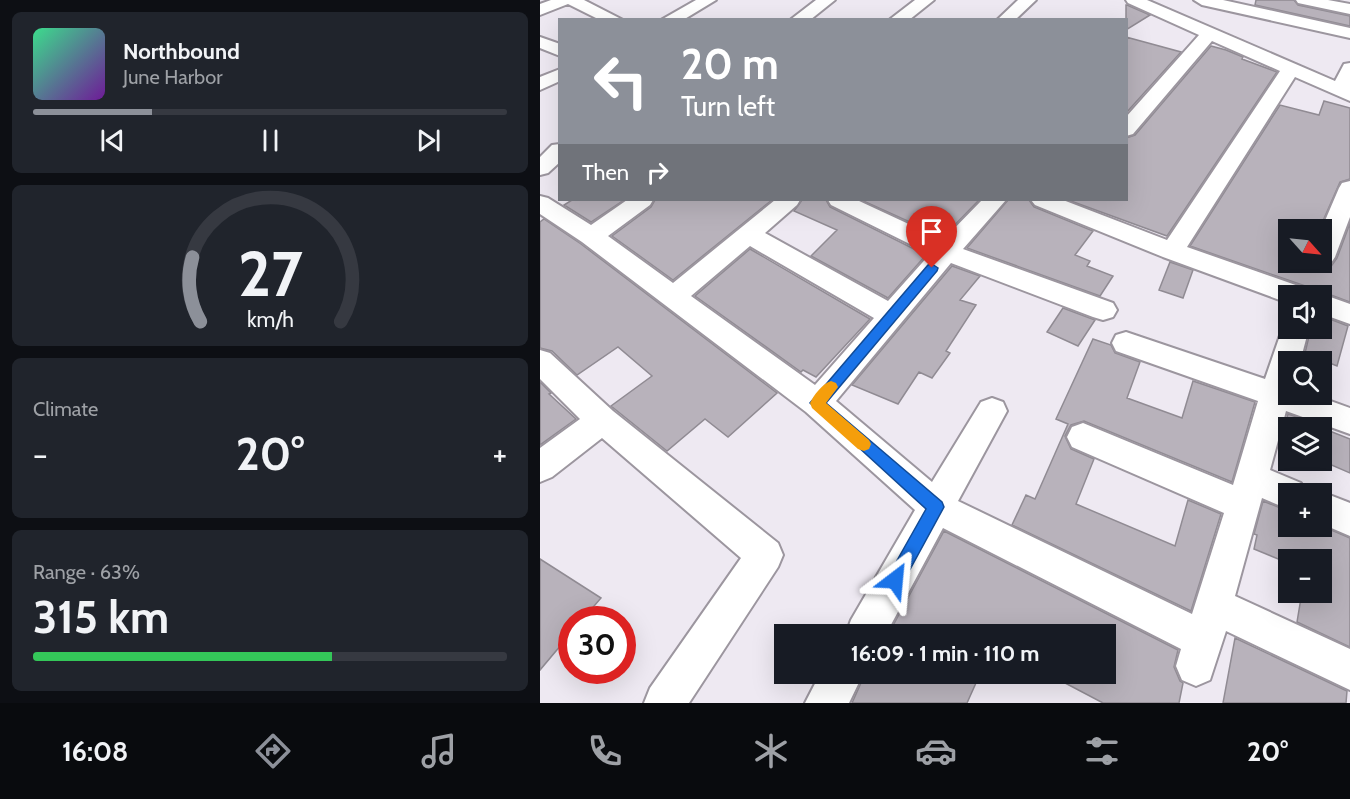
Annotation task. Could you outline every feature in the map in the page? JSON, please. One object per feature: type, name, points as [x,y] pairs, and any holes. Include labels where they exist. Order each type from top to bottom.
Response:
[{"type":"street","points":[[540,10],[565,0]]},
{"type":"street","points":[[571,0],[611,18]]},
{"type":"street","points":[[673,18],[706,0]]},
{"type":"street","points":[[801,18],[827,0]]},
{"type":"street","points":[[900,18],[926,0]]},
{"type":"street","points":[[1007,18],[1028,0]]},
{"type":"street","points":[[1162,11],[1180,0]]},
{"type":"street","points":[[1202,0],[1350,33]]},
{"type":"street","points":[[1304,0],[1350,9]]},
{"type":"street","points":[[1135,5],[1162,11],[1210,33],[1278,51],[1291,69],[1345,93],[1350,68]]},
{"type":"street","points":[[1278,51],[1300,22]]},
{"type":"street","points":[[1128,128],[1210,33]]},
{"type":"street","points":[[540,42],[558,50]]},
{"type":"street","points":[[1172,251],[1291,69]]},
{"type":"street","points":[[540,84],[558,75]]},
{"type":"street","points":[[540,135],[558,147]]},
{"type":"street","points":[[540,168],[558,150]]},
{"type":"street","points":[[1332,233],[1350,189]]},
{"type":"street","points":[[591,236],[641,201]]},
{"type":"street","points":[[673,297],[788,201]]},
{"type":"street","points":[[841,201],[946,252],[1103,310]]},
{"type":"street","points":[[817,403],[891,315],[993,201]]},
{"type":"street","points":[[1057,202],[1172,251],[1278,289]]},
{"type":"street","points":[[540,203],[591,236],[817,403],[936,507],[1204,636],[1350,670]]},
{"type":"street","points":[[748,234],[891,315]]},
{"type":"street","points":[[1332,308],[1350,314]]},
{"type":"street","points":[[1204,636],[1292,339]]},
{"type":"street","points":[[1126,343],[1350,421]]},
{"type":"street","points":[[540,361],[602,420],[765,555],[665,703]]},
{"type":"street","points":[[870,624],[993,411]]},
{"type":"street","points":[[540,467],[602,420]]},
{"type":"street","points":[[1083,437],[1247,491],[1278,493]]},
{"type":"street","points":[[1332,512],[1350,520]]},
{"type":"street","points":[[826,703],[837,684]]},
{"type":"building","points":[[1256,0],[1294,0],[1298,5],[1350,16],[1350,26],[1255,5]]},
{"type":"building","points":[[1126,5],[1150,15],[1128,29],[1128,18],[1126,18]]},
{"type":"building","points":[[1128,38],[1181,52],[1128,111]]},
{"type":"building","points":[[1211,46],[1277,72],[1167,236],[1071,201],[1128,201],[1128,137],[1135,135]]},
{"type":"building","points":[[1324,101],[1350,108],[1350,179],[1340,182],[1324,219],[1278,219],[1278,273],[1332,273],[1332,265],[1337,258],[1350,223],[1350,302],[1332,295],[1332,285],[1302,285],[1190,246],[1280,105],[1319,115]]},
{"type":"building","points":[[570,201],[622,201],[591,222],[564,205]]},
{"type":"building","points":[[654,201],[771,201],[673,280],[612,236],[651,207]]},
{"type":"building","points":[[801,201],[827,201],[830,207],[926,255],[888,298],[811,256],[837,230],[794,211]]},
{"type":"building","points":[[863,201],[978,201],[943,237]]},
{"type":"building","points":[[1007,201],[1030,201],[1034,207],[1093,231],[1075,255],[1090,261],[1087,266],[1113,276],[1100,296],[967,248]]},
{"type":"building","points":[[544,219],[581,244],[777,393],[728,437],[705,419],[667,451],[611,406],[652,376],[618,347],[577,375],[552,351],[540,348],[540,222]]},
{"type":"building","points":[[750,249],[870,319],[816,377],[803,370],[801,372],[695,296]]},
{"type":"building","points":[[1170,262],[1193,270],[1183,298],[1159,290]]},
{"type":"building","points":[[952,266],[980,276],[960,300],[976,305],[946,351],[950,353],[932,378],[919,372],[898,404],[852,385]]},
{"type":"building","points":[[1063,308],[1095,320],[1078,346],[1047,332]]},
{"type":"building","points":[[1332,320],[1348,326],[1337,366],[1332,364],[1332,351],[1305,351],[1308,339],[1332,339]]},
{"type":"building","points":[[1093,339],[1111,345],[1115,353],[1140,362],[1127,398],[1182,418],[1193,381],[1255,402],[1232,482],[1084,421],[1071,425],[1065,436],[1071,449],[1094,459],[1076,504],[1175,546],[1188,500],[1221,514],[1191,611],[1012,525],[1026,495],[1035,499],[1068,424],[1056,419]]},
{"type":"building","points":[[540,382],[551,393],[549,394],[576,419],[540,445]]},
{"type":"building","points":[[1332,432],[1350,439],[1350,473],[1332,465]]},
{"type":"building","points":[[1263,501],[1278,507],[1278,537],[1332,537],[1332,530],[1350,538],[1350,647],[1297,622],[1300,603],[1332,603],[1332,549],[1278,549],[1278,559],[1254,549],[1257,535],[1254,534]]},
{"type":"building","points":[[944,531],[1178,650],[1174,667],[1183,683],[1179,703],[1103,703],[1067,684],[1116,684],[1116,624],[894,624]]},
{"type":"building","points":[[540,559],[601,598],[594,606],[558,606],[558,649],[540,670]]},
{"type":"building","points":[[1235,638],[1347,691],[1346,703],[1223,703]]},
{"type":"building","points":[[861,684],[976,684],[967,703],[852,703]]},
{"type":"slow traffic","points":[[831,387],[817,403],[864,444]]},
{"type":"route","points":[[895,580],[936,507],[817,403],[932,268]]}]
